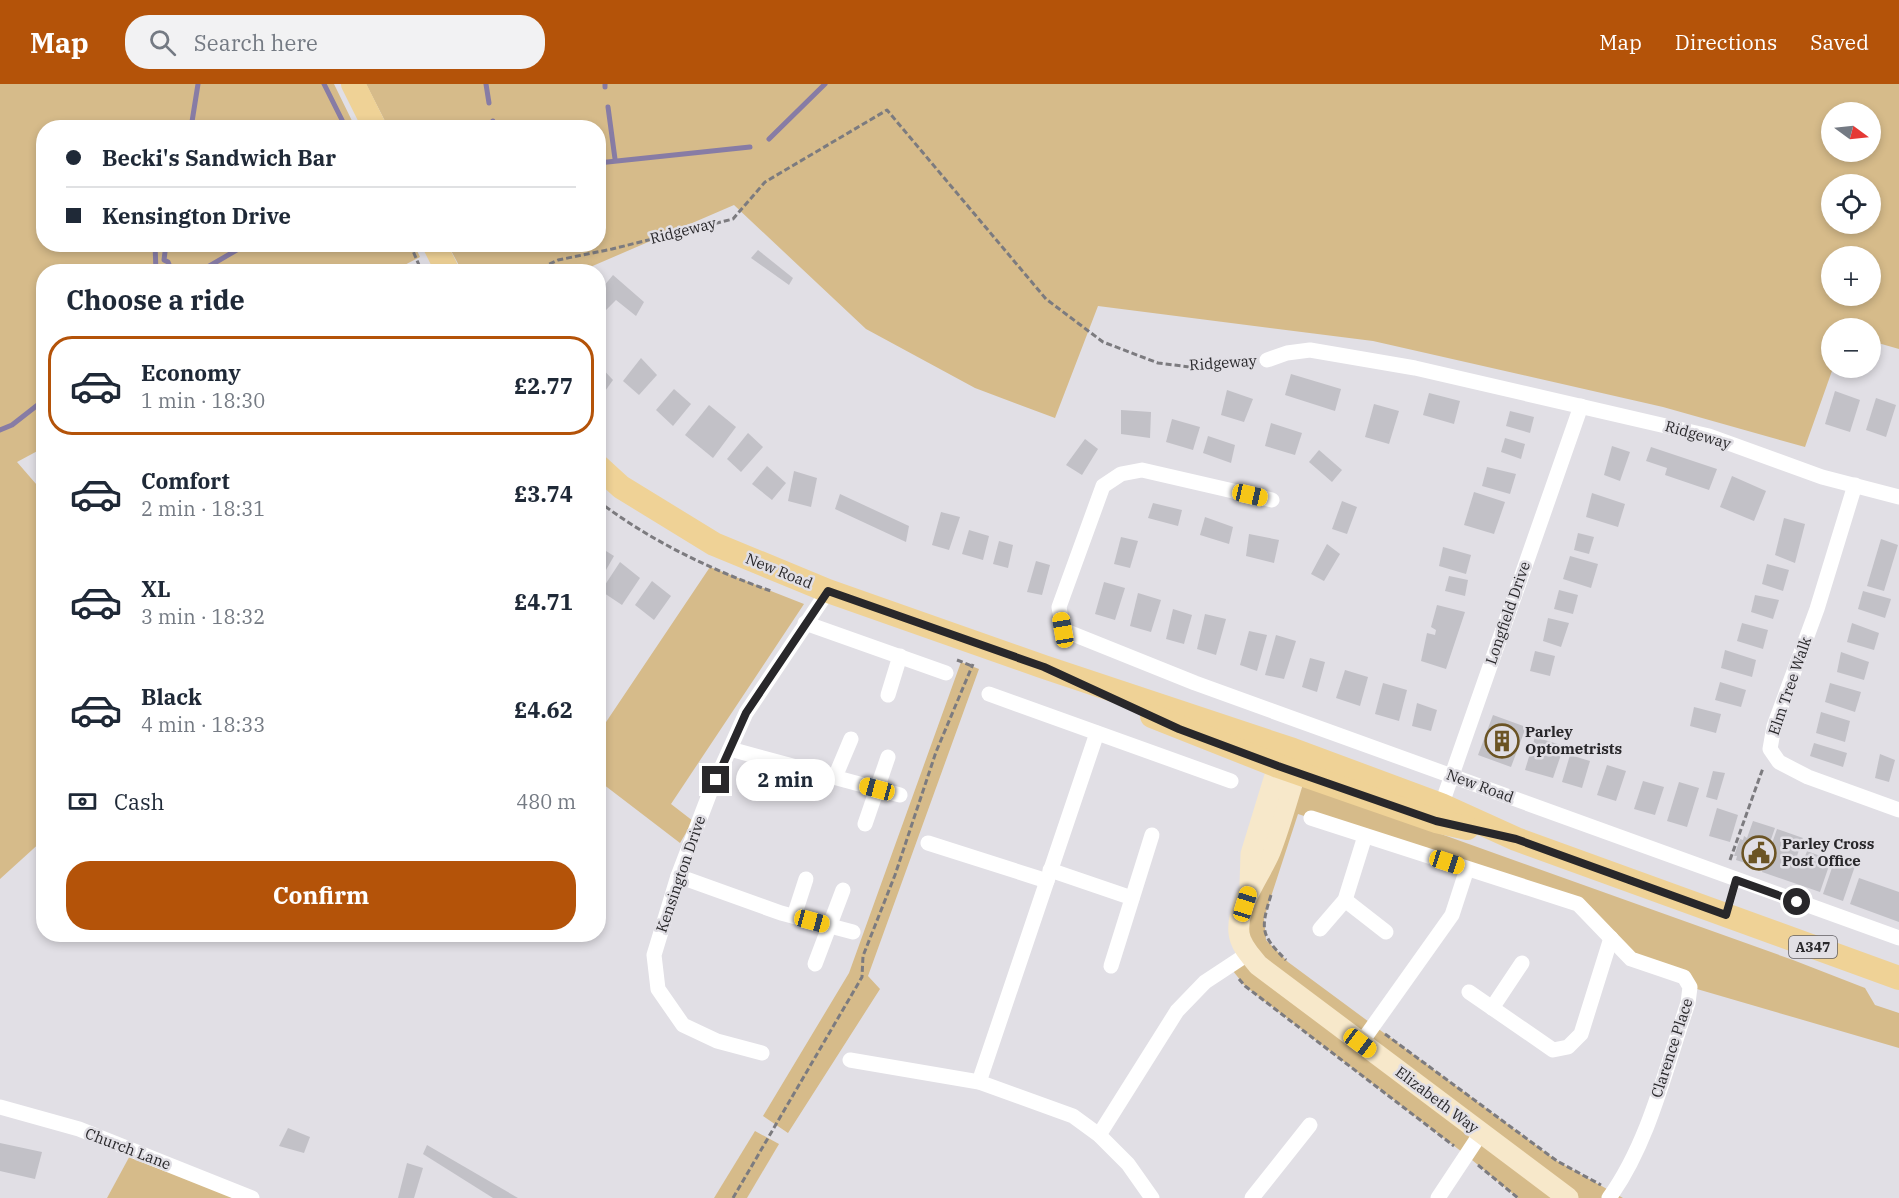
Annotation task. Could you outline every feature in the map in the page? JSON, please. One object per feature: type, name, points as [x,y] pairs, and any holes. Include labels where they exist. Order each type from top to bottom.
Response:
[{"type":"main road","points":[[353,84],[371,120]]},
{"type":"main road","name":"New Road","points":[[606,473],[621,487],[714,544],[828,591],[1044,667],[1179,729],[1289,763],[1516,839],[1899,978]]},
{"type":"main road","name":"New Road","points":[[1726,915],[1830,940],[1899,964]]},
{"type":"street","name":"Ridgeway","points":[[1267,360],[1287,353],[1311,350],[1415,368],[1708,436],[1822,477],[1899,497]]},
{"type":"street","name":"Longfield Drive","points":[[1438,813],[1581,406]]},
{"type":"street","name":"New Road","points":[[1272,501],[1142,470],[1121,474],[1103,486],[1059,607],[1063,630],[1195,683],[1899,938]]},
{"type":"street","name":"Elm Tree Walk","points":[[1856,485],[1817,609],[1774,726],[1770,749],[1779,762],[1808,777],[1899,810]]},
{"type":"street","name":"Kensington Drive","points":[[762,1053],[717,1041],[683,1025],[658,989],[654,955],[678,876],[746,713],[828,591]]},
{"type":"street","points":[[805,623],[946,673]]},
{"type":"street","points":[[888,695],[900,656]]},
{"type":"street","points":[[989,694],[1231,781]]},
{"type":"street","points":[[979,1082],[1097,733]]},
{"type":"street","points":[[835,777],[851,739]]},
{"type":"street","points":[[730,749],[900,795]]},
{"type":"street","points":[[865,824],[888,757]]},
{"type":"street","name":"Elizabeth Way","points":[[1289,763],[1270,853],[1250,889],[1239,932],[1241,942],[1258,965],[1568,1198]]},
{"type":"street","name":"Clarence Place","points":[[1311,818],[1578,904],[1631,959],[1684,977],[1690,987],[1688,1004],[1639,1146],[1622,1180],[1609,1198]]},
{"type":"street","points":[[1111,966],[1152,836]]},
{"type":"street","points":[[1320,929],[1345,900],[1365,836]]},
{"type":"street","points":[[928,843],[1132,898]]},
{"type":"street","points":[[1360,1043],[1452,915],[1467,869]]},
{"type":"street","points":[[678,876],[794,916],[853,932]]},
{"type":"street","points":[[794,916],[806,879]]},
{"type":"street","points":[[815,964],[843,890]]},
{"type":"street","points":[[1345,900],[1386,932]]},
{"type":"street","points":[[1469,992],[1553,1050],[1568,1047],[1581,1034],[1611,938]]},
{"type":"street","points":[[1099,1135],[1177,1011],[1205,982],[1249,953]]},
{"type":"street","points":[[1492,1008],[1522,963]]},
{"type":"street","points":[[850,1060],[979,1082],[1073,1116],[1099,1135],[1128,1164],[1152,1198]]},
{"type":"street","name":"Church Lane","points":[[0,1107],[79,1129],[252,1198]]},
{"type":"street","points":[[1252,1198],[1310,1125]]},
{"type":"street","points":[[1438,1198],[1481,1133]]},
{"type":"lane","points":[[1726,915],[1732,879]]},
{"type":"path","name":"Ridgeway","points":[[606,250],[733,219],[765,182],[887,110],[1046,298],[1103,342],[1158,363],[1190,367],[1267,360]]},
{"type":"path","name":"Ridgeway","points":[[550,264],[558,260],[597,252]]},
{"type":"path","points":[[1732,879],[1730,858],[1770,749]]},
{"type":"shaded area","points":[[0,84],[334,84],[352,120],[36,120],[36,252],[418,252],[420,257],[406,264],[36,264],[36,452],[17,462],[36,484],[36,846],[0,879]]},
{"type":"shaded area","points":[[366,84],[1899,84],[1899,349],[1881,344],[1881,318],[1821,318],[1821,378],[1829,378],[1805,447],[1663,407],[1373,341],[1098,306],[1055,418],[975,388],[866,329],[734,205],[597,264],[458,264],[452,252],[606,252],[606,120],[384,120]]},
{"type":"shaded area","points":[[710,567],[804,604],[671,804],[693,821],[680,843],[606,786],[606,722]]},
{"type":"shaded area","points":[[961,662],[979,669],[868,976],[880,989],[788,1133],[763,1116],[849,973]]},
{"type":"shaded area","points":[[1293,781],[1793,960],[1865,988],[1875,1005],[1899,1013],[1899,1048],[1690,987],[1631,959],[1578,904],[1298,814],[1264,918],[1266,940],[1288,962],[1557,1161],[1623,1198],[1518,1198],[1466,1155],[1245,986],[1229,966],[1248,953],[1241,942]]},
{"type":"shaded area","points":[[755,1131],[779,1144],[747,1198],[714,1198]]},
{"type":"shaded area","points":[[133,1150],[252,1198],[107,1198]]},
{"type":"building","points":[[758,250],[793,278],[789,285],[751,258]]},
{"type":"building","points":[[613,275],[644,302],[636,316],[616,300],[606,310],[606,283]]},
{"type":"building","points":[[641,358],[657,375],[639,395],[623,381]]},
{"type":"building","points":[[606,373],[613,380],[606,390]]},
{"type":"building","points":[[1291,374],[1341,389],[1335,411],[1285,395]]},
{"type":"building","points":[[674,389],[691,404],[673,426],[656,410]]},
{"type":"building","points":[[1227,390],[1253,399],[1244,422],[1221,415]]},
{"type":"building","points":[[1835,391],[1860,400],[1850,432],[1825,424]]},
{"type":"building","points":[[1429,393],[1460,401],[1454,424],[1423,415]]},
{"type":"building","points":[[1876,398],[1896,405],[1886,437],[1866,430]]},
{"type":"building","points":[[1374,404],[1399,411],[1389,444],[1365,437]]},
{"type":"building","points":[[709,405],[736,427],[713,458],[685,435]]},
{"type":"building","points":[[1121,410],[1151,412],[1150,438],[1121,434]]},
{"type":"building","points":[[1510,411],[1534,417],[1530,433],[1506,426]]},
{"type":"building","points":[[1172,419],[1200,427],[1193,450],[1166,442]]},
{"type":"building","points":[[1271,423],[1302,433],[1295,455],[1265,446]]},
{"type":"building","points":[[748,433],[763,447],[741,472],[727,459]]},
{"type":"building","points":[[1208,436],[1235,445],[1231,463],[1203,453]]},
{"type":"building","points":[[1505,438],[1525,444],[1521,459],[1501,452]]},
{"type":"building","points":[[1085,439],[1098,449],[1082,475],[1066,465]]},
{"type":"building","points":[[1612,446],[1630,452],[1620,481],[1604,475]]},
{"type":"building","points":[[1651,447],[1717,469],[1709,490],[1665,475],[1667,468],[1646,461]]},
{"type":"building","points":[[1319,450],[1342,470],[1332,482],[1309,462]]},
{"type":"building","points":[[767,466],[786,483],[772,500],[752,484]]},
{"type":"building","points":[[1487,467],[1516,474],[1510,494],[1482,486]]},
{"type":"building","points":[[794,471],[817,478],[811,507],[788,501]]},
{"type":"building","points":[[1732,476],[1766,491],[1754,521],[1720,507]]},
{"type":"building","points":[[1474,492],[1505,502],[1494,534],[1464,525]]},
{"type":"building","points":[[1592,493],[1625,504],[1618,527],[1586,517]]},
{"type":"building","points":[[840,494],[909,526],[906,542],[835,509]]},
{"type":"building","points":[[1342,501],[1357,507],[1347,534],[1332,529]]},
{"type":"building","points":[[1153,503],[1182,510],[1178,526],[1148,518]]},
{"type":"building","points":[[941,512],[960,517],[949,550],[932,545]]},
{"type":"building","points":[[1205,517],[1233,527],[1229,544],[1200,535]]},
{"type":"building","points":[[1784,518],[1805,524],[1795,563],[1775,555]]},
{"type":"building","points":[[969,530],[989,536],[983,560],[962,554]]},
{"type":"building","points":[[1578,533],[1594,537],[1589,554],[1574,550]]},
{"type":"building","points":[[1249,534],[1279,540],[1274,563],[1246,556]]},
{"type":"building","points":[[1121,537],[1138,541],[1130,568],[1114,564]]},
{"type":"building","points":[[1881,539],[1898,545],[1884,591],[1867,586]]},
{"type":"building","points":[[999,541],[1013,545],[1008,568],[993,564]]},
{"type":"building","points":[[1327,544],[1340,554],[1324,581],[1311,574]]},
{"type":"building","points":[[1443,547],[1471,555],[1466,574],[1439,566]]},
{"type":"building","points":[[606,551],[614,556],[606,570]]},
{"type":"building","points":[[1570,556],[1598,564],[1591,588],[1563,579]]},
{"type":"building","points":[[1036,561],[1050,565],[1042,595],[1027,592]]},
{"type":"building","points":[[620,562],[640,578],[622,605],[606,594],[606,583]]},
{"type":"building","points":[[1767,564],[1789,570],[1783,591],[1762,584]]},
{"type":"building","points":[[1449,576],[1468,580],[1465,596],[1445,591]]},
{"type":"building","points":[[652,581],[671,596],[654,620],[635,605]]},
{"type":"building","points":[[1104,582],[1125,588],[1115,620],[1095,614]]},
{"type":"building","points":[[1559,590],[1578,595],[1573,614],[1554,609]]},
{"type":"building","points":[[1863,591],[1891,599],[1885,618],[1858,609]]},
{"type":"building","points":[[1138,593],[1161,600],[1151,632],[1130,626]]},
{"type":"building","points":[[1755,595],[1779,600],[1773,619],[1751,612]]},
{"type":"building","points":[[1437,605],[1465,612],[1446,669],[1421,661],[1427,633],[1435,635],[1436,630],[1431,627]]},
{"type":"building","points":[[1173,609],[1192,615],[1184,644],[1166,639]]},
{"type":"building","points":[[1205,614],[1226,619],[1216,655],[1197,649]]},
{"type":"building","points":[[1548,618],[1569,623],[1561,647],[1543,641]]},
{"type":"building","points":[[1742,623],[1768,630],[1763,649],[1737,641]]},
{"type":"building","points":[[1852,623],[1879,633],[1874,650],[1847,642]]},
{"type":"building","points":[[1249,631],[1267,635],[1257,671],[1240,665]]},
{"type":"building","points":[[1276,635],[1296,641],[1284,679],[1265,675]]},
{"type":"building","points":[[1725,650],[1756,660],[1752,677],[1721,668]]},
{"type":"building","points":[[1535,651],[1555,656],[1550,676],[1530,671]]},
{"type":"building","points":[[1841,652],[1869,662],[1864,680],[1837,672]]},
{"type":"building","points":[[1310,658],[1325,662],[1317,692],[1302,687]]},
{"type":"building","points":[[1345,670],[1368,677],[1360,706],[1336,698]]},
{"type":"building","points":[[1720,682],[1746,690],[1741,707],[1715,700]]},
{"type":"building","points":[[1383,683],[1407,690],[1399,721],[1375,714]]},
{"type":"building","points":[[1830,683],[1861,692],[1855,712],[1825,702]]},
{"type":"building","points":[[1417,703],[1437,710],[1431,731],[1412,726]]},
{"type":"building","points":[[1694,707],[1721,714],[1716,733],[1690,726]]},
{"type":"building","points":[[1821,712],[1850,721],[1845,742],[1816,733]]},
{"type":"building","name":"Parley Optometrists","points":[[1493,715],[1526,727],[1511,767],[1478,755]]},
{"type":"building","points":[[1535,737],[1564,746],[1553,778],[1525,770]]},
{"type":"building","points":[[1814,743],[1847,753],[1843,767],[1810,756]]},
{"type":"building","points":[[1880,754],[1895,760],[1889,782],[1875,778]]},
{"type":"building","points":[[1570,755],[1590,761],[1582,788],[1562,782]]},
{"type":"building","points":[[1607,765],[1626,771],[1616,801],[1597,795]]},
{"type":"building","points":[[1713,771],[1725,773],[1717,800],[1706,797]]},
{"type":"building","points":[[1643,781],[1664,787],[1655,815],[1634,809]]},
{"type":"building","points":[[1679,782],[1699,788],[1687,827],[1667,821]]},
{"type":"building","points":[[1717,808],[1738,815],[1730,842],[1709,836]]},
{"type":"building","points":[[1753,821],[1775,828],[1761,868],[1736,860],[1737,856],[1734,856],[1740,839],[1743,840],[1744,836],[1747,838]]},
{"type":"building","points":[[1777,829],[1803,838],[1795,862],[1802,865],[1807,851],[1831,860],[1820,892],[1762,872]]},
{"type":"building","points":[[1835,859],[1855,866],[1843,901],[1823,894]]},
{"type":"building","points":[[1859,878],[1899,892],[1899,922],[1850,904]]},
{"type":"building","points":[[288,1128],[310,1137],[304,1153],[279,1146]]},
{"type":"building","points":[[0,1143],[42,1152],[35,1179],[0,1171]]},
{"type":"building","points":[[427,1145],[518,1198],[493,1198],[423,1154]]},
{"type":"building","points":[[407,1163],[423,1168],[414,1198],[398,1198]]},
{"type":"waterway","points":[[192,120],[198,84]]},
{"type":"waterway","points":[[324,84],[342,120]]},
{"type":"waterway","points":[[486,84],[489,103]]},
{"type":"waterway","points":[[769,139],[825,84]]},
{"type":"waterway","points":[[608,107],[615,159]]},
{"type":"waterway","points":[[606,162],[750,147]]},
{"type":"waterway","points":[[155,252],[156,264]]},
{"type":"waterway","points":[[165,252],[164,260],[169,264]]},
{"type":"waterway","points":[[213,264],[233,252]]},
{"type":"waterway","points":[[0,430],[12,425],[36,406]]},
{"type":"place","name":"Parley Optometrists","points":[[1502,741]]},
{"type":"place","name":"Parley Cross Post Office","points":[[1759,853]]},
{"type":"route","points":[[716,780],[746,713],[828,591],[1044,667],[1179,729],[1278,766],[1436,821],[1516,839],[1726,915],[1736,880],[1797,902]]}]
